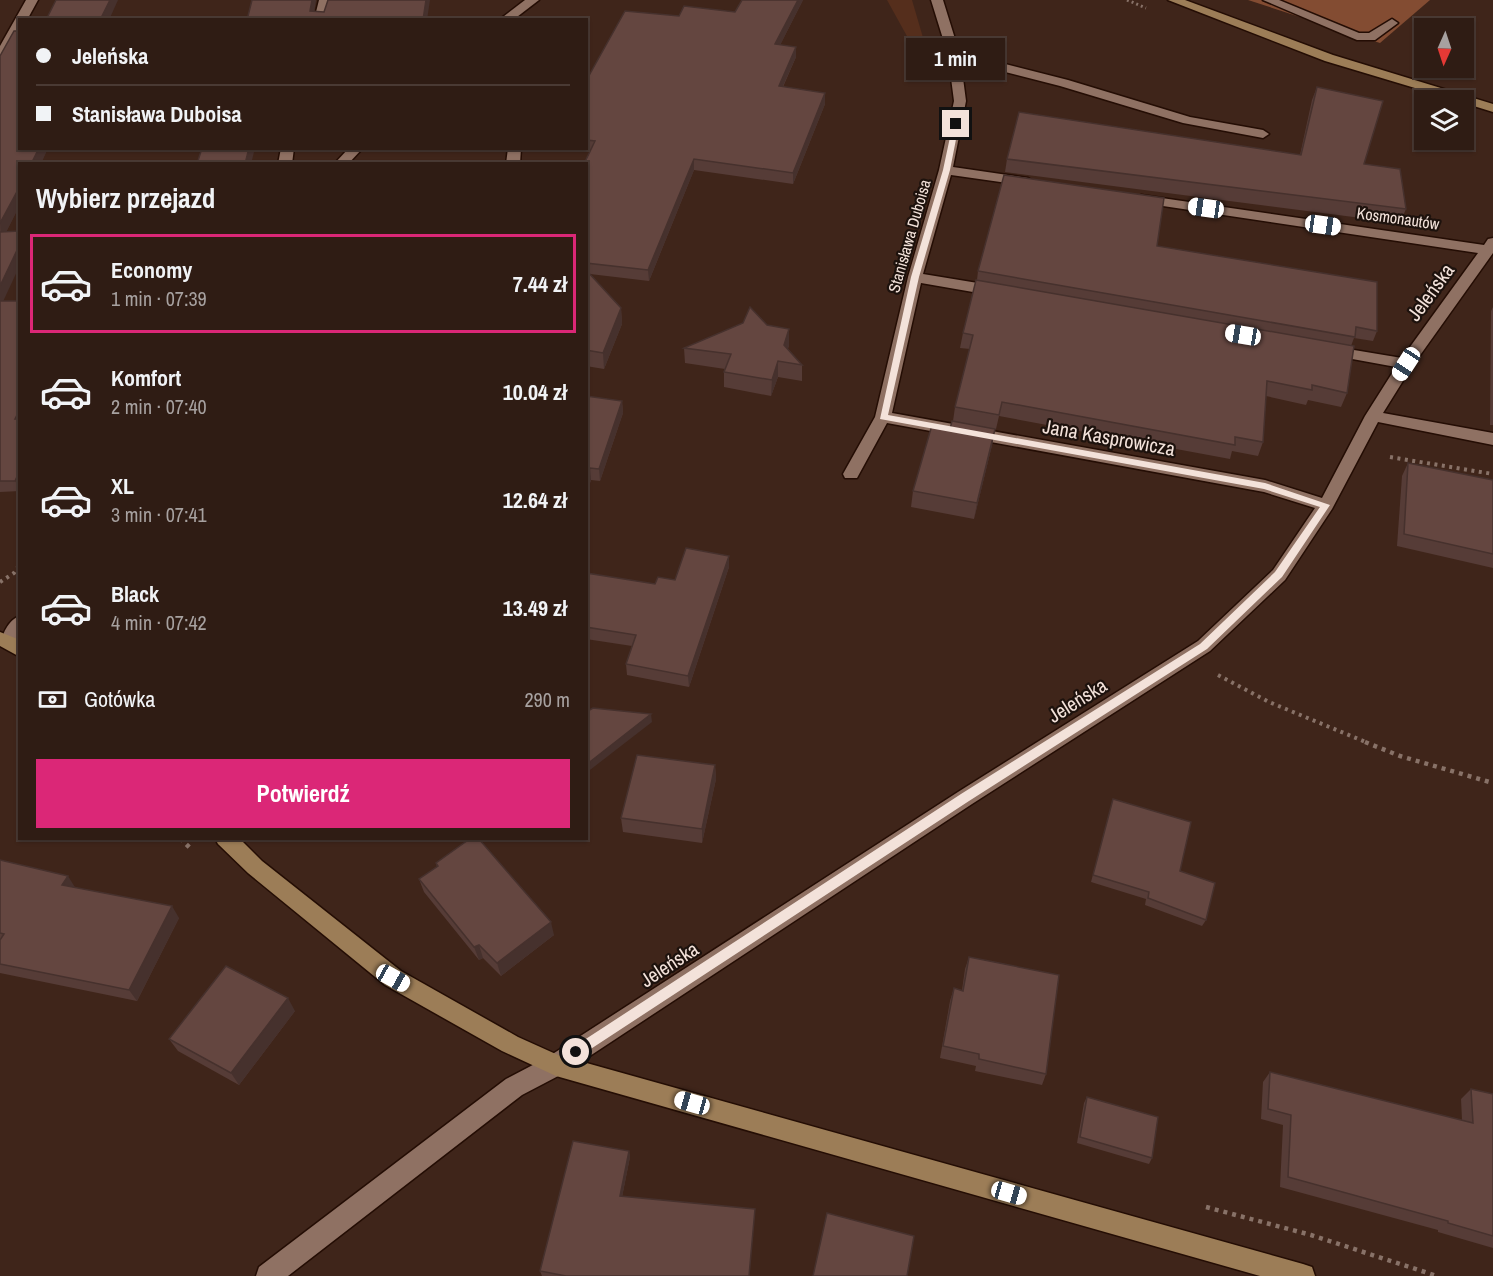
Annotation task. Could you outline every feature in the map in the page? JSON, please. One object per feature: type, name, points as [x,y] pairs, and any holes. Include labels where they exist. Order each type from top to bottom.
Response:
[{"type":"street","points":[[22,18],[32,0]]},
{"type":"street","points":[[320,18],[325,0]]},
{"type":"street","points":[[509,18],[532,0]]},
{"type":"street","name":"Stanisława Duboisa","points":[[850,474],[883,417],[915,277],[946,170],[960,102],[954,54],[937,0]]},
{"type":"street","points":[[1174,0],[1329,58],[1493,108]]},
{"type":"street","points":[[1269,0],[1357,36],[1371,37],[1392,23]]},
{"type":"street","points":[[0,57],[18,25]]},
{"type":"street","points":[[954,54],[1064,83],[1188,120],[1263,134]]},
{"type":"street","points":[[342,162],[355,150]]},
{"type":"street","points":[[946,170],[1041,184]]},
{"type":"street","name":"Kosmonautów","points":[[1123,196],[1491,246]]},
{"type":"street","name":"Jeleńska","points":[[268,1276],[514,1087],[556,1065],[965,798],[1204,646],[1279,575],[1326,505],[1355,447],[1406,364],[1491,246]]},
{"type":"street","points":[[915,277],[1009,294]]},
{"type":"street","points":[[1313,348],[1406,364]]},
{"type":"street","points":[[1373,416],[1493,439]]},
{"type":"street","name":"Jana Kasprowicza","points":[[883,417],[1265,486],[1326,505]]},
{"type":"street","points":[[9,644],[18,627]]},
{"type":"street","points":[[227,840],[255,867],[393,978],[510,1044],[556,1065],[1303,1276]]},
{"type":"path","points":[[1355,447],[1440,467],[1493,474]]},
{"type":"path","points":[[0,582],[14,573],[18,567]]},
{"type":"path","points":[[1186,658],[1269,702],[1400,756],[1493,783]]},
{"type":"path","points":[[1197,1204],[1311,1235],[1437,1276]]},
{"type":"shaded area","points":[[887,0],[912,0],[924,41],[908,38]]},
{"type":"shaded area","points":[[1248,0],[1430,0],[1380,43]]},
{"type":"building","points":[[56,0],[110,0],[101,18],[47,18]]},
{"type":"building","points":[[252,0],[312,0],[310,11],[324,12],[328,0],[426,0],[423,18],[248,18]]},
{"type":"building","points":[[742,0],[798,0],[775,44],[796,47],[779,86],[825,93],[793,173],[694,159],[648,270],[588,263],[588,162],[585,162],[595,141],[588,140],[588,77],[625,11],[679,16],[684,6],[735,12]]},
{"type":"building","points":[[14,31],[18,31],[18,150],[38,150],[32,162],[18,162],[18,190],[0,223],[0,56]]},
{"type":"building","points":[[1317,87],[1383,101],[1364,164],[1400,169],[1406,209],[1007,159],[1019,112],[1301,155]]},
{"type":"building","points":[[201,150],[248,150],[246,162],[198,162]]},
{"type":"building","points":[[1004,175],[1164,198],[1157,246],[1377,282],[1377,331],[1356,327],[1355,337],[978,271]]},
{"type":"building","points":[[18,231],[18,248],[0,286],[0,232]]},
{"type":"building","points":[[588,272],[621,308],[603,353],[588,350]]},
{"type":"building","points":[[976,280],[1354,346],[1347,393],[1312,385],[1312,390],[1267,381],[1263,442],[1235,437],[1235,445],[1002,402],[999,415],[955,407],[973,335],[963,333]]},
{"type":"building","points":[[0,301],[18,301],[18,413],[15,419],[18,419],[18,474],[15,481],[0,481]]},
{"type":"building","points":[[750,307],[767,325],[789,329],[784,345],[802,365],[778,361],[772,380],[724,372],[731,354],[684,348],[743,323]]},
{"type":"building","points":[[588,396],[622,401],[599,469],[590,468],[588,473]]},
{"type":"building","points":[[952,421],[995,429],[977,503],[913,491],[932,425],[950,429]]},
{"type":"building","points":[[1408,463],[1493,480],[1493,554],[1404,534]]},
{"type":"building","points":[[686,548],[729,556],[688,676],[626,664],[636,635],[588,627],[588,573],[655,584],[658,577],[675,580]]},
{"type":"building","points":[[593,708],[651,714],[588,763],[588,711]]},
{"type":"building","points":[[637,755],[715,765],[702,829],[621,818]]},
{"type":"building","points":[[1113,799],[1191,822],[1180,871],[1215,883],[1206,920],[1148,898],[1149,892],[1093,875]]},
{"type":"building","points":[[468,840],[480,840],[551,922],[497,963],[479,945],[474,947],[419,879],[438,866],[436,863]]},
{"type":"building","points":[[0,860],[68,876],[62,885],[172,906],[129,990],[0,964],[0,940],[4,934],[0,933]]},
{"type":"building","points":[[969,957],[1059,975],[1046,1074],[979,1059],[979,1054],[943,1046],[954,988],[963,991]]},
{"type":"building","points":[[226,966],[288,998],[231,1073],[169,1039]]},
{"type":"building","points":[[1270,1072],[1473,1123],[1471,1089],[1493,1094],[1493,1236],[1448,1223],[1448,1221],[1288,1177],[1291,1115],[1268,1109]]},
{"type":"building","points":[[1087,1097],[1158,1117],[1152,1158],[1080,1137]]},
{"type":"building","points":[[573,1141],[629,1151],[620,1196],[755,1209],[749,1276],[566,1276],[540,1271]]},
{"type":"building","points":[[827,1213],[914,1236],[907,1276],[813,1276]]},
{"type":"route","points":[[576,1052],[965,798],[1204,646],[1279,575],[1326,505],[1265,486],[883,417],[915,277],[946,170],[956,124]]}]
